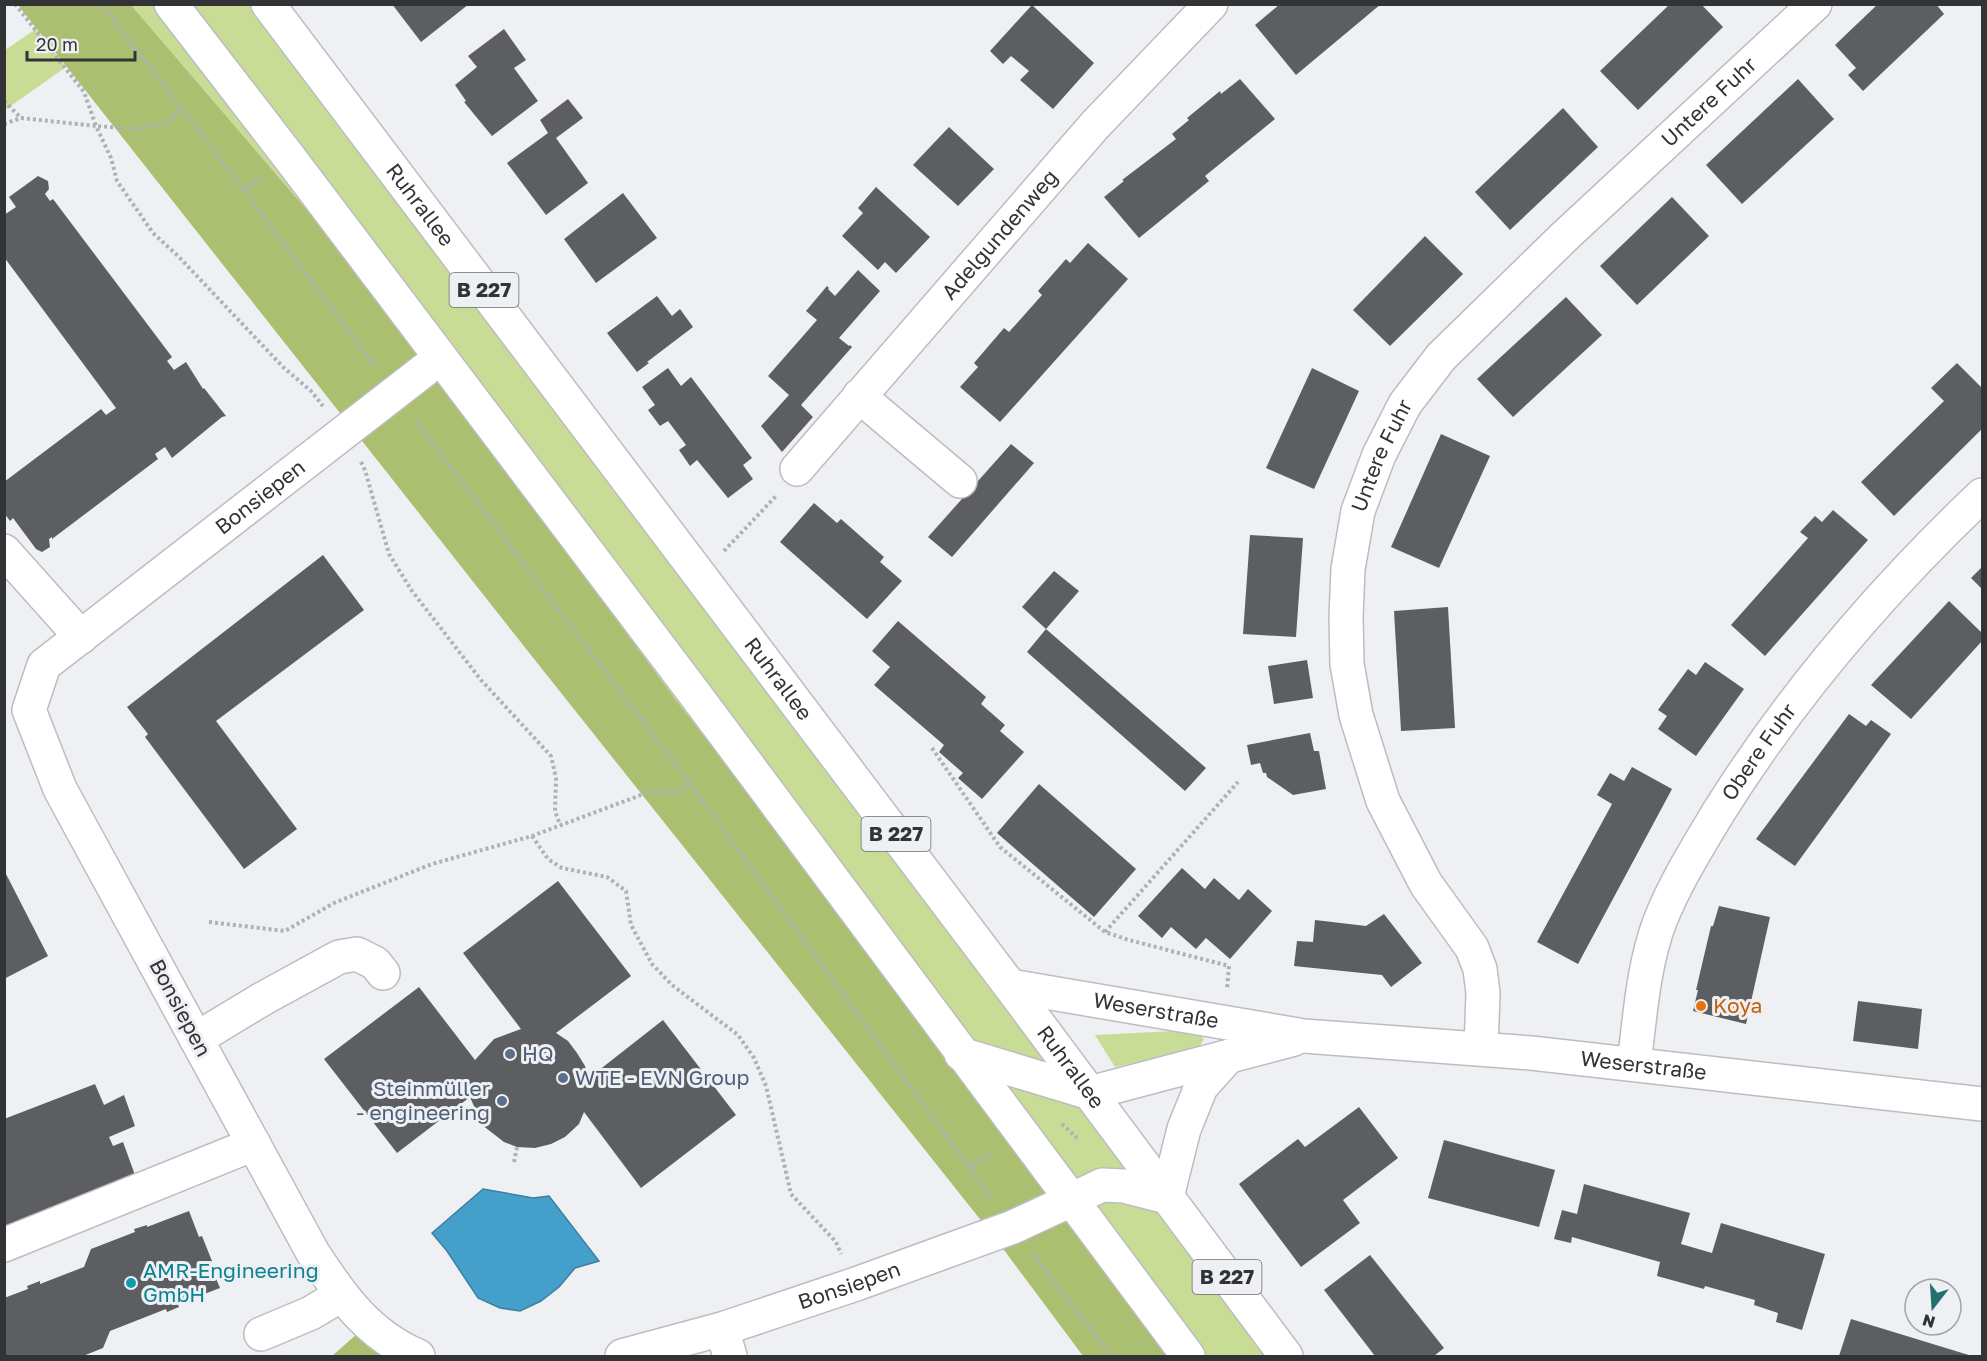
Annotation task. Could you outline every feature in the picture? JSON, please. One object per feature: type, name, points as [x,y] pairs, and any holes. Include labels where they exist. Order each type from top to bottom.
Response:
[{"type":"street","points":[[171,4],[691,688],[961,1054],[1188,1356]]},
{"type":"street","name":"Ruhrallee","points":[[268,4],[1010,986],[1286,1356]]},
{"type":"street","name":"Adelgundenweg","points":[[796,469],[1095,125],[1211,4]]},
{"type":"street","name":"Untere Fuhr","points":[[1481,1048],[1483,993],[1480,969],[1472,948],[1426,884],[1383,801],[1356,715],[1347,664],[1346,617],[1348,569],[1358,511],[1379,456],[1405,404],[1441,357],[1565,236],[1815,4]]},
{"type":"street","name":"Bonsiepen","points":[[418,1356],[369,1327],[341,1295],[313,1253],[60,789],[29,710],[44,665],[440,358]]},
{"type":"street","points":[[859,396],[960,481]]},
{"type":"street","name":"Obere Fuhr","points":[[1634,1064],[1646,975],[1659,923],[1687,864],[1736,785],[1792,705],[1903,575],[1983,495]]},
{"type":"street","points":[[4,551],[81,638]]},
{"type":"street","points":[[196,1039],[339,957],[357,954],[375,963],[383,973]]},
{"type":"street","name":"Weserstraße","points":[[1010,986],[1304,1036],[1481,1048],[1983,1104]]},
{"type":"street","name":"Weserstraße","points":[[1090,1093],[1304,1036]]},
{"type":"street","points":[[961,1054],[1090,1093]]},
{"type":"street","points":[[1167,1197],[1184,1129],[1201,1087],[1228,1057]]},
{"type":"street","points":[[4,1245],[254,1144]]},
{"type":"street","name":"Bonsiepen","points":[[622,1356],[726,1343],[856,1284],[1013,1227],[1102,1185],[1124,1186],[1167,1197]]},
{"type":"street","points":[[261,1334],[311,1313],[341,1295]]},
{"type":"path","points":[[15,4],[84,93],[96,126],[135,129],[165,123],[181,110]]},
{"type":"path","points":[[101,4],[244,190],[691,785],[968,1168],[1111,1356]]},
{"type":"path","points":[[4,100],[21,118],[4,124]]},
{"type":"path","points":[[741,534],[772,501]]},
{"type":"path","points":[[932,748],[1000,847],[1105,932],[1229,966],[1225,1023]]},
{"type":"path","points":[[1105,932],[1238,782]]},
{"type":"path","points":[[209,922],[285,931],[334,903],[432,864],[532,836],[649,792],[676,792],[691,785]]},
{"type":"path","points":[[532,836],[548,859],[562,868],[607,877],[626,891],[631,925],[652,964],[672,985],[738,1035],[754,1058],[766,1086],[792,1194],[836,1242],[856,1284]]},
{"type":"path","points":[[514,1162],[517,1147]]},
{"type":"green space","points":[[18,5],[131,5],[348,258],[676,700],[1005,1126],[1172,1356],[1083,1356],[995,1238]]},
{"type":"green space","points":[[131,5],[265,5],[1284,1356],[1172,1356],[1005,1126],[676,700],[348,258]]},
{"type":"green space","points":[[36,29],[66,67],[5,110],[5,50]]},
{"type":"green space","points":[[1194,1030],[1204,1039],[1199,1048],[1115,1067],[1095,1035]]},
{"type":"green space","points":[[365,1327],[413,1356],[332,1356]]},
{"type":"water","points":[[483,1189],[533,1198],[549,1196],[599,1261],[575,1268],[559,1287],[541,1301],[520,1311],[500,1308],[478,1298],[447,1251],[432,1233]]},
{"type":"building","points":[[392,4],[469,4],[421,42]]},
{"type":"building","points":[[1280,4],[1381,4],[1296,75],[1255,25]]},
{"type":"building","points":[[1670,4],[1701,4],[1723,27],[1638,110],[1600,71]]},
{"type":"building","points":[[1878,4],[1936,4],[1944,14],[1863,91],[1848,75],[1856,68],[1835,45]]},
{"type":"building","points":[[1032,5],[1094,63],[1053,109],[1020,80],[1029,71],[1011,56],[1003,64],[990,51]]},
{"type":"building","points":[[504,29],[526,60],[514,68],[538,101],[492,136],[464,102],[466,101],[455,85],[477,67],[468,56]]},
{"type":"building","points":[[1240,79],[1275,119],[1205,176],[1209,181],[1139,238],[1104,197],[1124,181],[1122,180],[1176,139],[1172,134],[1189,120],[1187,118],[1220,91],[1221,94]]},
{"type":"building","points":[[1798,79],[1834,119],[1742,204],[1706,165]]},
{"type":"building","points":[[568,99],[583,118],[556,138],[588,183],[546,215],[507,163],[548,133],[540,120]]},
{"type":"building","points":[[1563,108],[1598,147],[1510,230],[1475,192]]},
{"type":"building","points":[[949,127],[994,169],[958,206],[913,165]]},
{"type":"building","points":[[38,176],[48,181],[49,189],[45,194],[50,201],[53,199],[172,357],[167,361],[174,370],[186,362],[203,389],[226,416],[172,458],[165,447],[155,454],[158,459],[49,539],[50,547],[42,552],[36,549],[13,518],[10,521],[4,513],[4,482],[101,409],[106,415],[116,408],[4,257],[4,215],[16,207],[9,197]]},
{"type":"building","points":[[876,187],[930,237],[896,273],[885,262],[878,270],[842,236],[863,213],[858,208]]},
{"type":"building","points":[[623,193],[657,238],[596,283],[564,239]]},
{"type":"building","points":[[1672,197],[1709,236],[1637,305],[1600,266]]},
{"type":"building","points":[[1425,236],[1463,274],[1390,346],[1353,310]]},
{"type":"building","points":[[1088,243],[1128,279],[1000,422],[960,387],[978,367],[974,363],[1004,328],[1009,332],[1042,295],[1038,291],[1066,259],[1070,263]]},
{"type":"building","points":[[858,270],[880,291],[839,338],[852,347],[801,405],[813,417],[782,452],[761,426],[789,395],[768,376],[817,320],[806,311],[827,286],[835,296]]},
{"type":"building","points":[[657,296],[672,316],[680,309],[693,327],[637,372],[607,333]]},
{"type":"building","points":[[1566,297],[1602,335],[1513,417],[1477,379]]},
{"type":"building","points":[[1957,363],[1982,388],[1982,429],[1894,516],[1861,482],[1944,401],[1931,388]]},
{"type":"building","points":[[668,368],[681,386],[691,377],[752,458],[743,465],[753,479],[728,498],[697,460],[690,466],[679,450],[686,445],[668,421],[660,426],[648,410],[655,405],[642,387]]},
{"type":"building","points":[[1312,368],[1359,391],[1314,489],[1266,468]]},
{"type":"building","points":[[1441,434],[1490,456],[1439,568],[1391,547]]},
{"type":"building","points":[[1011,444],[1034,463],[952,557],[928,537]]},
{"type":"building","points":[[814,503],[837,523],[841,519],[884,557],[880,562],[902,581],[867,619],[780,542]]},
{"type":"building","points":[[1833,510],[1868,540],[1765,656],[1731,625],[1808,538],[1800,532],[1815,516],[1822,522]]},
{"type":"building","points":[[1250,535],[1303,538],[1296,637],[1243,634]]},
{"type":"building","points":[[323,555],[364,610],[216,721],[297,829],[244,869],[145,737],[148,734],[127,707]]},
{"type":"building","points":[[1982,567],[1982,589],[1971,578]]},
{"type":"building","points":[[1054,571],[1079,591],[1046,629],[1022,607]]},
{"type":"building","points":[[1949,601],[1982,633],[1982,641],[1911,719],[1871,685]]},
{"type":"building","points":[[1448,607],[1455,728],[1401,731],[1394,611]]},
{"type":"building","points":[[898,621],[986,697],[981,704],[1005,725],[1000,731],[1024,752],[982,799],[958,778],[963,773],[939,752],[944,745],[874,685],[890,667],[872,651]]},
{"type":"building","points":[[1046,629],[1206,768],[1185,791],[1027,652]]},
{"type":"building","points":[[1307,660],[1313,698],[1274,704],[1268,666]]},
{"type":"building","points":[[1705,662],[1744,689],[1696,756],[1658,729],[1667,716],[1658,710],[1688,669],[1696,675]]},
{"type":"building","points":[[1849,714],[1866,726],[1871,720],[1891,734],[1795,866],[1756,839]]},
{"type":"building","points":[[1310,733],[1314,751],[1319,751],[1326,789],[1293,795],[1267,777],[1260,763],[1251,765],[1247,745]]},
{"type":"building","points":[[1632,767],[1672,789],[1578,964],[1537,942],[1612,804],[1597,795],[1610,773],[1624,781]]},
{"type":"building","points":[[1039,784],[1136,869],[1094,917],[997,833]]},
{"type":"building","points":[[1182,868],[1205,889],[1214,878],[1239,900],[1248,889],[1272,911],[1230,959],[1206,938],[1196,949],[1171,927],[1162,938],[1138,916]]},
{"type":"building","points":[[4,870],[48,956],[4,979]]},
{"type":"building","points":[[558,881],[631,976],[556,1033],[568,1041],[577,1053],[589,1078],[663,1020],[736,1115],[641,1188],[584,1112],[579,1124],[565,1137],[535,1148],[517,1147],[504,1142],[482,1125],[470,1097],[397,1153],[324,1059],[419,987],[475,1060],[494,1039],[521,1029],[463,953]]},
{"type":"building","points":[[1719,906],[1770,917],[1746,1024],[1693,1011],[1711,926],[1713,926]]},
{"type":"building","points":[[1384,914],[1422,963],[1391,987],[1382,975],[1294,966],[1297,941],[1313,942],[1315,920],[1366,926]]},
{"type":"building","points":[[1858,1001],[1922,1009],[1918,1049],[1853,1041]]},
{"type":"building","points":[[95,1084],[104,1105],[124,1095],[135,1126],[109,1137],[113,1146],[123,1142],[135,1175],[4,1226],[4,1119]]},
{"type":"building","points":[[1359,1107],[1398,1158],[1343,1200],[1360,1223],[1301,1267],[1239,1184],[1298,1139],[1305,1147]]},
{"type":"building","points":[[1444,1140],[1555,1170],[1539,1227],[1428,1198]]},
{"type":"building","points":[[1584,1184],[1690,1213],[1681,1244],[1712,1253],[1721,1223],[1825,1254],[1802,1330],[1776,1322],[1778,1313],[1754,1305],[1755,1300],[1657,1276],[1660,1262],[1572,1237],[1571,1243],[1554,1239],[1562,1210],[1577,1214]]},
{"type":"building","name":"AMR-Engineering GmbH","points":[[189,1211],[199,1237],[202,1236],[212,1261],[209,1262],[220,1288],[178,1304],[179,1307],[167,1312],[166,1309],[110,1331],[103,1348],[83,1356],[4,1356],[4,1298],[28,1289],[27,1286],[40,1281],[40,1284],[84,1267],[91,1249],[135,1232],[134,1229],[147,1225],[147,1227]]},
{"type":"building","points":[[1370,1255],[1444,1348],[1434,1356],[1375,1356],[1324,1290]]},
{"type":"building","points":[[1851,1319],[1903,1335],[1903,1337],[1910,1337],[1972,1356],[1839,1356]]},
{"type":"place","name":"Koya","points":[[1701,1006]]},
{"type":"place","name":"HQ","points":[[510,1054]]},
{"type":"place","name":"WTE - EVN Group","points":[[563,1078]]},
{"type":"place","name":"Steinmüller - engineering","points":[[502,1101]]},
{"type":"place","name":"AMR-Engineering GmbH","points":[[131,1283]]}]
